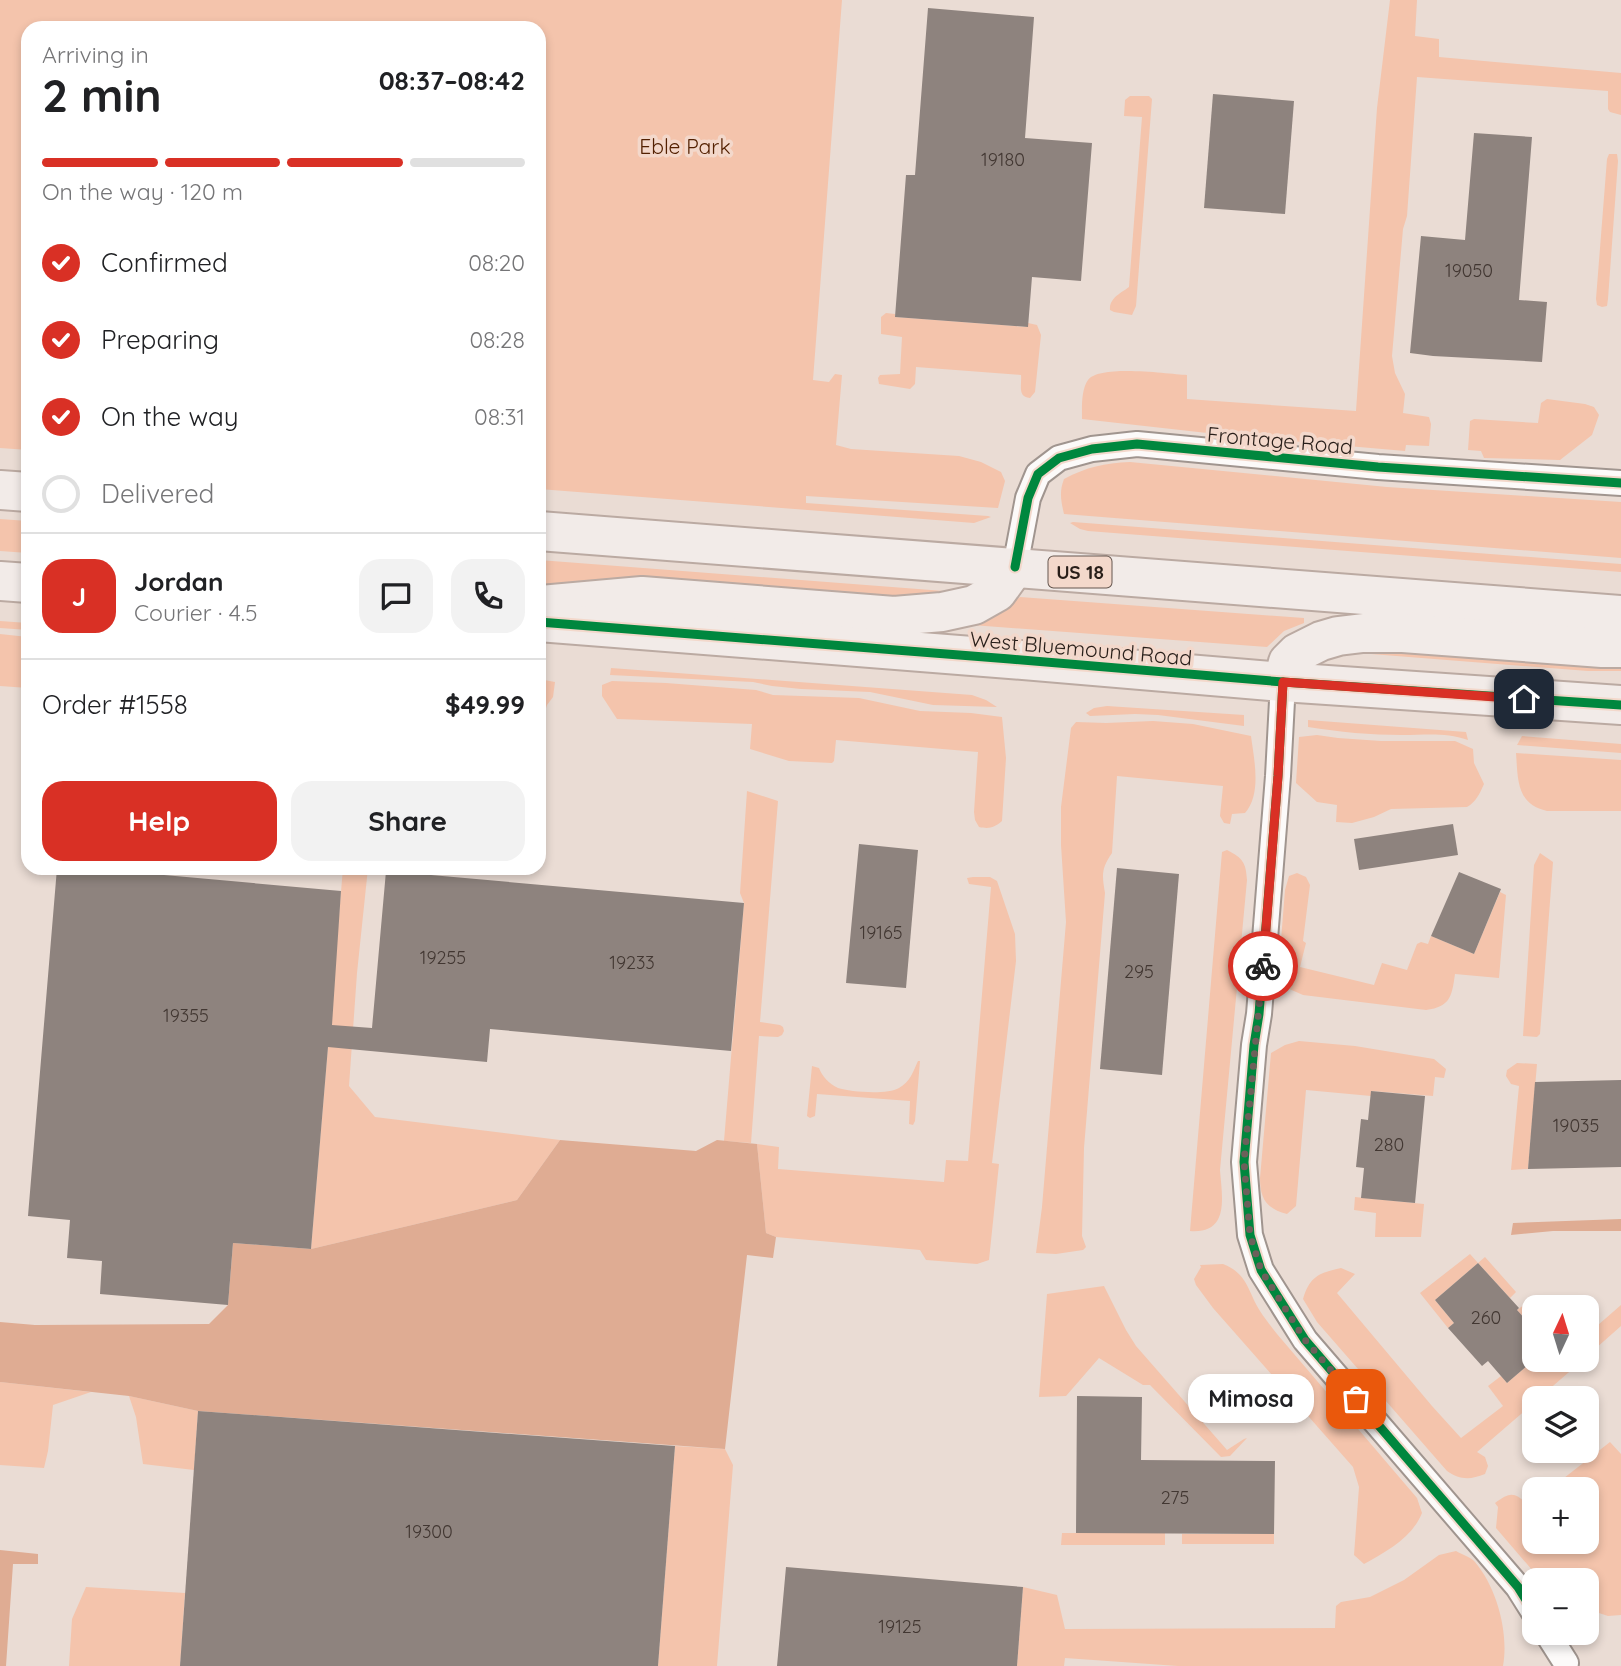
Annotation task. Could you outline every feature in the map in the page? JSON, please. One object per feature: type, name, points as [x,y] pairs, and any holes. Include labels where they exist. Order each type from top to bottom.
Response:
[{"type":"main road","points":[[0,491],[21,492]]},
{"type":"main road","name":"US 18","points":[[546,532],[1621,615]]},
{"type":"main road","points":[[546,605],[642,596],[894,616],[942,612],[974,605],[997,593],[1016,567]]},
{"type":"main road","points":[[0,581],[21,582]]},
{"type":"main road","name":"West Bluemound Road","points":[[546,623],[1283,682],[1621,705]]},
{"type":"main road","points":[[1283,682],[1288,662],[1297,653],[1321,641],[1363,633],[1403,633],[1621,648]]},
{"type":"main road","points":[[1577,702],[1621,698]]},
{"type":"street","name":"Frontage Road","points":[[1016,567],[1028,498],[1038,474],[1059,458],[1092,449],[1138,444],[1390,468],[1621,483]]},
{"type":"street","points":[[1283,682],[1259,1014],[1244,1162],[1250,1235],[1261,1270],[1305,1340],[1522,1593]]},
{"type":"street","points":[[1555,1645],[1566,1663]]},
{"type":"green space","name":"Eble Park","points":[[0,0],[842,0],[813,380],[829,382],[835,374],[842,375],[836,445],[851,449],[959,456],[981,462],[1001,472],[1005,481],[998,508],[806,496],[806,503],[991,517],[974,523],[546,490],[546,21],[21,21],[21,450],[0,448]]},
{"type":"green space","points":[[1390,0],[1417,0],[1415,36],[1439,39],[1439,57],[1621,73],[1621,115],[1608,109],[1608,91],[1417,77],[1407,216],[1403,229],[1392,356],[1395,373],[1405,394],[1403,413],[1429,417],[1429,446],[1406,445],[1405,451],[1082,419],[1083,394],[1088,380],[1095,375],[1120,371],[1187,375],[1187,399],[1356,411],[1377,108]]},
{"type":"green space","points":[[1130,96],[1149,96],[1152,99],[1136,306],[1132,315],[1110,310],[1113,299],[1129,287],[1142,117],[1124,116],[1125,100]]},
{"type":"green space","points":[[1609,154],[1617,154],[1618,161],[1608,299],[1607,306],[1602,307],[1597,305],[1596,299]]},
{"type":"green space","points":[[886,313],[895,314],[895,317],[1027,327],[1028,323],[1037,325],[1041,335],[1035,392],[1030,398],[1023,395],[1021,375],[916,367],[915,384],[910,389],[879,384],[880,375],[900,374],[902,337],[881,334],[881,317]]},
{"type":"green space","points":[[1547,399],[1585,404],[1594,407],[1599,415],[1592,435],[1560,460],[1484,458],[1481,451],[1468,450],[1470,421],[1474,419],[1538,423],[1541,403]]},
{"type":"green space","points":[[1130,462],[1387,487],[1621,502],[1621,558],[1064,514],[1061,488],[1064,479],[1096,466]]},
{"type":"green space","points":[[0,519],[21,520],[21,552],[0,551]]},
{"type":"green space","points":[[1070,523],[1621,564],[1621,572],[1088,531]]},
{"type":"green space","points":[[546,561],[957,592],[934,602],[641,584],[546,584]]},
{"type":"green space","points":[[1020,597],[1304,618],[1304,623],[1284,631],[1267,647],[972,625]]},
{"type":"green space","points":[[0,621],[21,622],[21,630],[0,628]]},
{"type":"green space","points":[[0,634],[21,636],[21,688],[0,686]]},
{"type":"green space","points":[[1334,647],[1621,657],[1621,671],[1588,671],[1333,651]]},
{"type":"green space","points":[[611,668],[972,695],[997,707],[933,705],[870,692],[801,689],[753,682],[610,675]]},
{"type":"green space","points":[[546,680],[555,682],[553,697],[546,708]]},
{"type":"green space","points":[[612,681],[756,690],[773,695],[859,698],[920,711],[1002,717],[1006,758],[1002,821],[994,827],[986,828],[979,827],[975,820],[978,752],[836,740],[832,763],[789,761],[750,749],[752,724],[617,719],[602,696],[602,685]]},
{"type":"green space","points":[[1107,706],[1244,715],[1244,726],[1158,715],[1090,716],[1086,713],[1094,708]]},
{"type":"green space","points":[[1308,720],[1466,732],[1468,740],[1443,735],[1331,730],[1308,727]]},
{"type":"green space","points":[[1153,721],[1193,724],[1251,736],[1256,776],[1254,796],[1245,813],[1232,814],[1230,824],[1224,823],[1220,816],[1223,786],[1117,776],[1112,853],[1103,872],[1105,893],[1084,1148],[1082,1236],[1086,1247],[1083,1250],[1056,1254],[1036,1253],[1066,922],[1061,807],[1071,728],[1076,722]]},
{"type":"green space","points":[[1317,735],[1381,741],[1455,741],[1473,749],[1474,763],[1484,784],[1475,800],[1467,807],[1391,809],[1352,823],[1336,822],[1337,805],[1317,802],[1296,783],[1299,737]]},
{"type":"green space","points":[[1522,736],[1621,744],[1621,753],[1517,745]]},
{"type":"green space","points":[[1516,753],[1621,760],[1621,811],[1547,811],[1537,808],[1529,803],[1521,789]]},
{"type":"green space","points":[[747,791],[778,801],[760,1022],[780,1025],[784,1031],[778,1037],[759,1036],[751,1143],[724,1141],[744,903],[740,893]]},
{"type":"green space","points":[[1227,850],[1243,862],[1247,880],[1220,1170],[1222,1202],[1218,1220],[1212,1227],[1190,1231],[1222,852]]},
{"type":"green space","points":[[1540,853],[1553,862],[1540,1034],[1537,1037],[1523,1036],[1534,865]]},
{"type":"green space","points":[[1297,873],[1306,877],[1310,885],[1303,941],[1306,943],[1300,967],[1374,985],[1382,963],[1407,970],[1417,944],[1428,944],[1431,936],[1474,954],[1500,892],[1506,895],[1499,978],[1455,974],[1449,999],[1441,1006],[1426,1010],[1303,995],[1287,988],[1278,978],[1285,890],[1289,876]]},
{"type":"green space","points":[[342,875],[367,875],[349,1086],[375,1117],[560,1140],[517,1200],[311,1249]]},
{"type":"green space","points":[[990,877],[997,881],[1015,934],[1016,961],[992,1163],[999,1164],[989,1260],[977,1264],[926,1260],[920,1250],[776,1237],[766,1233],[757,1144],[779,1147],[778,1169],[944,1182],[946,1160],[968,1161],[991,887],[969,884],[967,878]]},
{"type":"green space","points":[[1299,1041],[1355,1046],[1434,1059],[1446,1069],[1444,1078],[1435,1077],[1433,1096],[1372,1091],[1371,1096],[1306,1090],[1296,1206],[1287,1214],[1274,1209],[1266,1202],[1261,1191],[1260,1178],[1271,1053]]},
{"type":"green space","points":[[918,1061],[913,1125],[909,1124],[910,1101],[817,1094],[815,1116],[807,1116],[812,1066],[819,1068],[826,1079],[838,1088],[878,1092],[903,1086]]},
{"type":"green space","points":[[1517,1063],[1537,1064],[1528,1169],[1511,1170],[1519,1086],[1511,1084],[1506,1076],[1507,1070]]},
{"type":"green space","points":[[1355,1197],[1424,1204],[1421,1237],[1375,1237],[1376,1213],[1354,1210]]},
{"type":"green space","points":[[1470,1254],[1478,1263],[1435,1300],[1454,1323],[1448,1328],[1420,1293]]},
{"type":"green space","points":[[1485,1257],[1516,1292],[1510,1298],[1478,1263]]},
{"type":"green space","points":[[1223,1264],[1238,1273],[1277,1334],[1417,1498],[1422,1513],[1412,1530],[1398,1543],[1364,1564],[1354,1555],[1359,1487],[1353,1467],[1213,1308],[1196,1285],[1194,1279],[1200,1265]]},
{"type":"green space","points":[[1341,1268],[1355,1274],[1337,1293],[1461,1438],[1503,1406],[1488,1386],[1501,1376],[1507,1383],[1522,1370],[1569,1372],[1553,1386],[1522,1386],[1522,1413],[1477,1452],[1485,1457],[1488,1466],[1485,1474],[1470,1478],[1456,1476],[1447,1471],[1317,1322],[1303,1299],[1312,1280]]},
{"type":"green space","points":[[1104,1286],[1136,1346],[1227,1450],[1247,1438],[1230,1456],[1221,1457],[1150,1385],[1143,1385],[1099,1358],[1066,1396],[1039,1397],[1047,1294]]},
{"type":"green space","points":[[1621,1305],[1621,1326],[1600,1345],[1600,1323]]},
{"type":"green space","points":[[0,1382],[91,1392],[53,1405],[44,1468],[0,1465]]},
{"type":"green space","points":[[129,1396],[198,1411],[194,1470],[143,1464],[136,1417]]},
{"type":"green space","points":[[1610,1442],[1621,1454],[1621,1615],[1608,1616],[1599,1613],[1599,1568],[1530,1568],[1496,1528],[1498,1507],[1495,1503],[1505,1496],[1513,1495],[1522,1500],[1522,1554],[1599,1554],[1599,1477],[1565,1477],[1583,1463],[1599,1463],[1599,1451]]},
{"type":"green space","points":[[675,1446],[725,1449],[733,1465],[717,1666],[658,1666]]},
{"type":"green space","points":[[1062,1533],[1165,1533],[1165,1545],[1061,1545]]},
{"type":"green space","points":[[1182,1534],[1274,1534],[1274,1544],[1182,1544]]},
{"type":"green space","points":[[1456,1551],[1475,1562],[1490,1585],[1503,1625],[1503,1666],[1178,1666],[1065,1658],[1064,1666],[1017,1666],[1023,1587],[1057,1595],[1065,1629],[1335,1628],[1336,1606],[1341,1602],[1370,1597],[1404,1580],[1439,1555]]},
{"type":"green space","points":[[86,1587],[185,1593],[180,1666],[69,1666],[72,1619]]},
{"type":"shaded area","points":[[560,1140],[696,1151],[717,1140],[757,1144],[766,1233],[776,1237],[773,1258],[747,1255],[725,1449],[198,1411],[129,1396],[0,1382],[0,1322],[35,1325],[209,1324],[228,1305],[233,1243],[311,1249],[517,1200]]},
{"type":"shaded area","points":[[1621,1219],[1621,1231],[1553,1231],[1511,1235],[1513,1223]]},
{"type":"shaded area","points":[[0,1550],[38,1554],[38,1564],[13,1564],[6,1666],[0,1666]]},
{"type":"building","points":[[928,8],[1034,17],[1025,138],[1092,143],[1081,281],[1032,277],[1028,327],[895,317],[906,175],[915,175]]},
{"type":"building","points":[[1213,94],[1294,101],[1285,214],[1204,208]]},
{"type":"building","points":[[1474,133],[1532,137],[1519,300],[1547,302],[1542,362],[1410,353],[1421,236],[1465,240]]},
{"type":"building","points":[[1453,824],[1458,855],[1359,870],[1354,839]]},
{"type":"building","points":[[859,844],[918,850],[906,988],[846,983]]},
{"type":"building","points":[[1117,868],[1179,874],[1162,1075],[1100,1069]]},
{"type":"building","points":[[1459,872],[1501,889],[1474,954],[1431,936]]},
{"type":"building","points":[[56,875],[164,875],[341,891],[332,1025],[372,1028],[386,875],[431,875],[744,903],[731,1051],[490,1029],[487,1062],[328,1047],[311,1249],[233,1243],[228,1305],[100,1294],[102,1261],[67,1258],[70,1220],[28,1216]]},
{"type":"building","points":[[1621,1080],[1621,1167],[1528,1169],[1535,1082]]},
{"type":"building","points":[[1371,1091],[1425,1096],[1415,1203],[1361,1198],[1364,1168],[1356,1167],[1361,1119],[1368,1120]]},
{"type":"building","points":[[1478,1263],[1519,1308],[1517,1310],[1522,1316],[1522,1370],[1507,1383],[1488,1361],[1482,1366],[1448,1328],[1454,1323],[1435,1300]]},
{"type":"building","points":[[1077,1396],[1142,1397],[1141,1460],[1275,1461],[1274,1534],[1076,1533]]},
{"type":"building","points":[[198,1411],[675,1446],[658,1666],[180,1666]]},
{"type":"building","points":[[786,1567],[1023,1587],[1017,1666],[777,1666]]},
{"type":"cycle path","points":[[1015,567],[1028,498],[1038,474],[1059,458],[1092,449],[1137,444],[1378,467],[1621,483]]},
{"type":"cycle path","points":[[546,623],[1283,682],[1621,705]]},
{"type":"cycle path","points":[[1283,682],[1259,1014],[1244,1162],[1250,1235],[1261,1270],[1305,1340],[1522,1593]]},
{"type":"way so far","points":[[1263,966],[1244,1162],[1250,1235],[1261,1270],[1305,1340],[1356,1399]]},
{"type":"place","name":"Mimosa","points":[[1356,1399]]},
{"type":"route","points":[[1263,966],[1283,682],[1524,699]]}]
